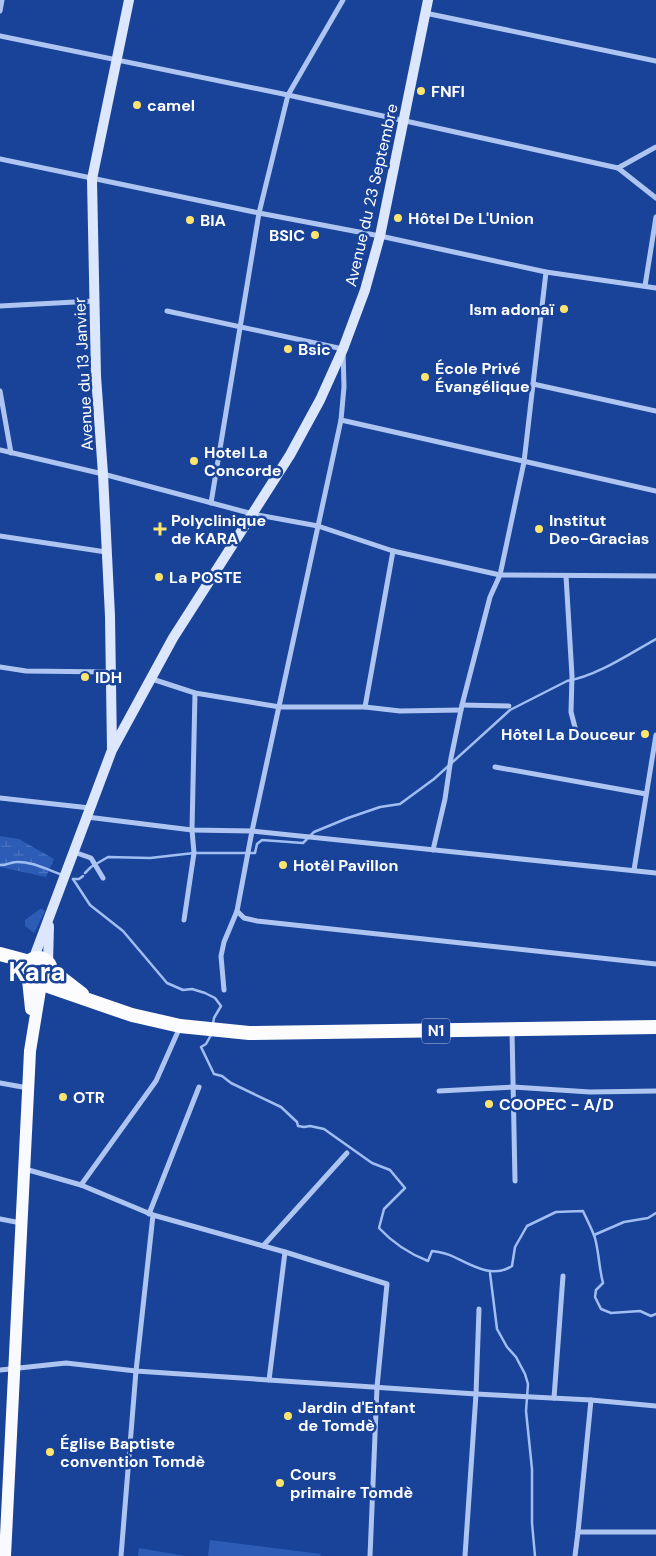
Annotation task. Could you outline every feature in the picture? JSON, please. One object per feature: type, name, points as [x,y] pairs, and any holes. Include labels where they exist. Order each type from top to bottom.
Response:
[{"type":"highway","name":"N1","points":[[0,956],[33,974],[95,1003],[132,1015],[180,1026],[213,1030],[272,1034],[656,1027]]},
{"type":"highway","name":"N1","points":[[33,974],[41,959],[95,1003]]},
{"type":"highway","points":[[33,974],[49,978],[49,967]]},
{"type":"main road","name":"Avenue du 13 Janvier","points":[[112,750],[112,672],[103,474],[96,376],[92,178],[129,0]]},
{"type":"main road","name":"Avenue du 23 Septembre","points":[[33,974],[49,920],[112,750],[173,638],[290,456],[320,400],[343,349],[366,290],[380,236],[428,0]]},
{"type":"main road","name":"Avenue du 23 Septembre","points":[[49,920],[49,967]]},
{"type":"main road","points":[[5,1556],[33,974]]},
{"type":"street","points":[[0,11],[2,0]]},
{"type":"street","points":[[210,503],[259,213],[288,95],[343,0]]},
{"type":"street","points":[[426,13],[656,61]]},
{"type":"street","points":[[0,36],[288,95],[618,168],[656,198]]},
{"type":"street","points":[[618,168],[656,147]]},
{"type":"street","points":[[0,159],[380,236],[546,272],[656,288]]},
{"type":"street","points":[[645,286],[656,217]]},
{"type":"street","points":[[433,850],[445,799],[451,758],[462,707],[490,597],[500,575],[524,462],[546,272]]},
{"type":"street","points":[[0,306],[94,301]]},
{"type":"street","points":[[167,312],[343,349],[344,387],[341,420],[252,831],[237,910],[224,942],[221,956],[224,990]]},
{"type":"street","points":[[533,384],[656,411]]},
{"type":"street","points":[[0,391],[11,453]]},
{"type":"street","points":[[341,420],[656,491]]},
{"type":"street","points":[[0,450],[103,474],[254,514],[318,526],[393,550],[500,575],[656,576]]},
{"type":"street","points":[[0,536],[106,552]]},
{"type":"street","points":[[365,707],[393,550]]},
{"type":"street","points":[[566,576],[572,676],[571,712],[577,734]]},
{"type":"street","points":[[0,667],[26,672],[112,672]]},
{"type":"street","points":[[152,679],[195,693],[280,707],[365,707],[400,711],[509,706]]},
{"type":"street","points":[[184,920],[194,853],[192,830],[195,693]]},
{"type":"street","points":[[634,870],[656,735]]},
{"type":"street","points":[[495,767],[646,794]]},
{"type":"street","points":[[0,798],[192,830],[252,831],[656,873]]},
{"type":"street","points":[[74,852],[91,858],[103,878]]},
{"type":"street","points":[[237,910],[244,918],[257,921],[656,964]]},
{"type":"street","points":[[81,1185],[156,1081],[180,1026]]},
{"type":"street","points":[[512,1030],[515,1181]]},
{"type":"street","points":[[0,1083],[28,1088]]},
{"type":"street","points":[[439,1092],[513,1087],[590,1092],[656,1091]]},
{"type":"street","points":[[120,1556],[151,1214],[199,1088]]},
{"type":"street","points":[[263,1246],[348,1153]]},
{"type":"street","points":[[24,1169],[81,1185],[151,1214],[286,1252],[387,1284],[377,1387],[370,1556]]},
{"type":"street","points":[[0,1219],[22,1223]]},
{"type":"street","points":[[269,1380],[286,1252]]},
{"type":"street","points":[[554,1398],[563,1276]]},
{"type":"street","points":[[465,1556],[476,1394],[479,1309]]},
{"type":"street","points":[[0,1370],[66,1364],[136,1371],[591,1400],[656,1406]]},
{"type":"street","points":[[575,1556],[591,1400]]},
{"type":"street","points":[[578,1532],[656,1532]]},
{"type":"green space","points":[[0,836],[19,839],[54,859],[46,877],[0,867]]},
{"type":"green space","points":[[40,909],[45,911],[34,933],[25,926],[25,920]]},
{"type":"green space","points":[[210,1540],[321,1554],[320,1556],[208,1556]]},
{"type":"green space","points":[[139,1548],[185,1556],[138,1556]]},
{"type":"waterway","points":[[85,873],[108,857],[150,858],[194,853],[255,853],[257,844],[262,840],[303,843],[314,832],[348,818],[380,807],[400,804],[434,779],[510,710],[567,681],[590,674],[624,658],[656,639]]},
{"type":"waterway","points":[[0,865],[22,862],[40,866],[63,875]]},
{"type":"waterway","points":[[73,879],[79,879],[83,876]]},
{"type":"waterway","points":[[73,879],[90,905],[123,931],[167,983],[183,990],[192,989],[215,998],[221,1006],[214,1018],[213,1024]]},
{"type":"waterway","points":[[211,1035],[206,1044],[201,1047],[214,1074],[222,1076],[231,1083],[281,1107],[297,1122],[298,1126],[324,1129],[372,1163],[390,1170],[405,1188],[384,1209],[379,1228],[395,1243],[428,1261],[432,1251],[450,1255],[474,1267],[489,1271],[504,1270],[512,1266],[515,1247],[527,1226],[556,1212],[583,1211],[594,1235],[597,1249],[603,1283],[596,1290],[595,1297],[601,1309],[611,1313],[640,1311],[651,1316],[656,1314]]},
{"type":"waterway","points":[[594,1235],[624,1222],[648,1218],[656,1213]]},
{"type":"waterway","points":[[490,1273],[497,1329],[507,1347],[516,1357],[528,1384],[526,1411],[532,1469],[532,1523],[535,1556]]},
{"type":"place","name":"FNFI","points":[[421,91]]},
{"type":"place","name":"camel","points":[[137,105]]},
{"type":"place","name":"Hôtel De L'Union","points":[[398,218]]},
{"type":"place","name":"BIA","points":[[190,220]]},
{"type":"place","name":"BSIC","points":[[315,235]]},
{"type":"place","name":"Ism adonaï","points":[[564,309]]},
{"type":"place","name":"Bsic","points":[[288,349]]},
{"type":"place","name":"École Privé Évangélique","points":[[425,377]]},
{"type":"place","name":"Hotel La Concorde","points":[[194,461]]},
{"type":"place","name":"Polyclinique de KARA","points":[[160,529]]},
{"type":"place","name":"Institut Deo-Gracias","points":[[539,529]]},
{"type":"place","name":"La POSTE","points":[[159,577]]},
{"type":"place","name":"IDH","points":[[85,677]]},
{"type":"place","name":"Hôtel La Douceur","points":[[645,734]]},
{"type":"place","name":"Hotêl Pavillon","points":[[283,865]]},
{"type":"place","name":"OTR","points":[[63,1097]]},
{"type":"place","name":"COOPEC - A/D","points":[[489,1104]]},
{"type":"place","name":"Jardin d'Enfant de Tomdè","points":[[288,1416]]},
{"type":"place","name":"Église Baptiste convention Tomdè","points":[[50,1452]]},
{"type":"place","name":"Cours primaire Tomdè","points":[[280,1483]]},
{"type":"district","name":"Kara","points":[[37,972]]}]
